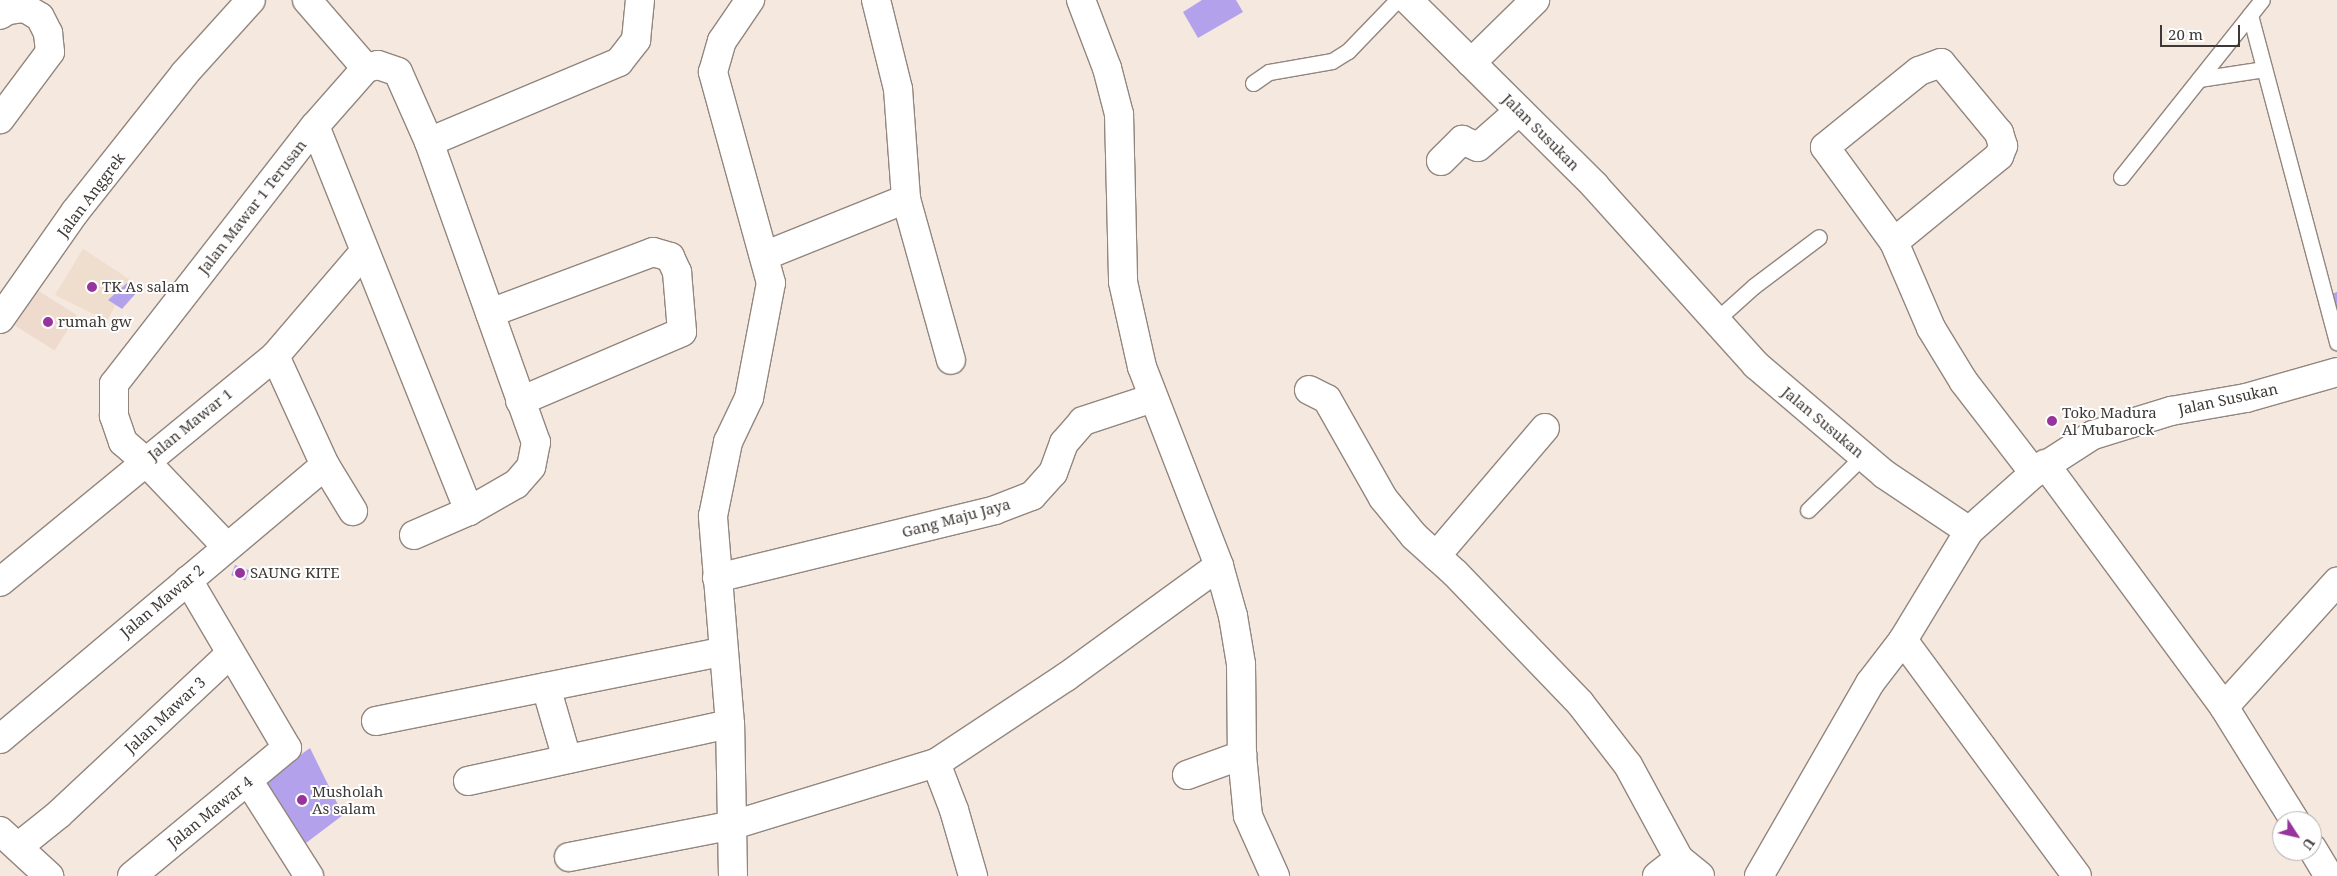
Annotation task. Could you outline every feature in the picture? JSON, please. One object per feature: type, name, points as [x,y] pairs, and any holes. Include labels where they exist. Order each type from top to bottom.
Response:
[{"type":"street","name":"Jalan Anggrek","points":[[0,319],[75,212],[186,73],[251,0]]},
{"type":"street","points":[[307,0],[366,68],[378,65],[398,72],[429,142],[536,442],[531,466],[516,484],[469,511],[414,535]]},
{"type":"street","points":[[429,142],[620,62],[636,40],[640,0]]},
{"type":"street","points":[[734,876],[730,724],[722,652],[714,516],[728,442],[748,398],[771,283],[713,72],[722,41],[750,0]]},
{"type":"street","points":[[876,0],[898,89],[906,199],[952,360]]},
{"type":"street","points":[[1081,0],[1107,68],[1119,114],[1123,282],[1142,367],[1219,566],[1233,616],[1240,664],[1242,755],[1248,816],[1276,876]]},
{"type":"street","name":"Jalan Susukan","points":[[1408,0],[1595,186],[1756,365],[1863,456],[1924,503],[1969,531],[2040,469],[2093,435],[2127,422],[2246,398],[2337,372]]},
{"type":"street","points":[[1471,63],[1535,0]]},
{"type":"street","points":[[0,15],[8,10],[25,8],[40,16],[48,33],[50,52],[0,119]]},
{"type":"street","points":[[1894,242],[1999,156],[2003,146],[1999,133],[1941,62],[1919,71],[1825,147],[1894,242],[1931,328],[1959,374],[2040,469],[2224,707],[2289,811]]},
{"type":"street","name":"Jalan Mawar 1 Terusan","points":[[227,547],[145,461],[123,442],[114,416],[114,384],[315,126],[366,68]]},
{"type":"street","points":[[1441,161],[1462,140],[1478,147],[1519,110]]},
{"type":"street","points":[[315,126],[469,511]]},
{"type":"street","points":[[764,256],[906,199]]},
{"type":"street","name":"Jalan Mawar 1","points":[[0,582],[275,356],[365,251]]},
{"type":"street","points":[[490,313],[653,252],[670,257],[677,272],[682,332],[520,401]]},
{"type":"street","points":[[275,356],[325,465],[353,511]]},
{"type":"street","points":[[1308,390],[1327,399],[1383,498],[1414,536],[1436,556],[1580,703],[1628,765],[1678,859],[1700,876]]},
{"type":"street","name":"Gang Maju Jaya","points":[[717,578],[995,510],[1032,496],[1053,473],[1064,443],[1083,421],[1153,398]]},
{"type":"street","points":[[1436,556],[1545,428]]},
{"type":"street","name":"Jalan Mawar 2","points":[[0,738],[325,465]]},
{"type":"street","points":[[1759,876],[1870,683],[1903,640],[1969,531]]},
{"type":"street","points":[[569,857],[733,825],[936,762],[1066,678],[1219,566]]},
{"type":"street","points":[[188,580],[230,654]]},
{"type":"street","points":[[2224,707],[2337,582]]},
{"type":"street","points":[[1903,640],[2078,876]]},
{"type":"street","points":[[376,721],[722,652]]},
{"type":"street","name":"Jalan Mawar 4","points":[[132,876],[287,748],[230,654]]},
{"type":"street","name":"Jalan Mawar 3","points":[[9,839],[58,814],[230,654]]},
{"type":"street","points":[[546,687],[567,759]]},
{"type":"street","points":[[468,781],[730,724]]},
{"type":"street","points":[[1187,775],[1242,755]]},
{"type":"street","points":[[936,762],[954,810],[973,876]]},
{"type":"street","points":[[248,780],[302,873]]},
{"type":"street","points":[[9,839],[49,876]]},
{"type":"street","points":[[1657,876],[1678,859]]},
{"type":"street","points":[[2320,861],[2330,876]]},
{"type":"lane","points":[[1253,83],[1269,72],[1332,61],[1348,51],[1397,0]]},
{"type":"lane","points":[[2122,177],[2262,0]]},
{"type":"lane","points":[[2250,15],[2337,343]]},
{"type":"lane","points":[[2199,79],[2264,69]]},
{"type":"lane","points":[[1715,321],[1754,286],[1819,237]]},
{"type":"lane","points":[[1808,510],[1863,456]]},
{"type":"shaded area","name":"TK As salam","points":[[83,249],[129,279],[107,321],[55,295]]},
{"type":"shaded area","points":[[37,290],[77,315],[55,351],[15,326]]},
{"type":"building","points":[[1202,0],[1236,0],[1243,12],[1198,38],[1183,12]]},
{"type":"building","points":[[127,283],[137,292],[122,309],[108,300]]},
{"type":"building","points":[[2337,292],[2337,325],[2326,296]]},
{"type":"building","name":"SAUNG KITE","points":[[235,565],[249,570],[245,580],[231,575]]},
{"type":"building","name":"Musholah As salam","points":[[310,748],[343,815],[298,849],[258,785]]},
{"type":"place","name":"TK As salam","points":[[92,287]]},
{"type":"place","name":"rumah gw","points":[[48,322]]},
{"type":"place","name":"Toko Madura Al Mubarock","points":[[2052,421]]},
{"type":"place","name":"SAUNG KITE","points":[[240,573]]},
{"type":"place","name":"Musholah As salam","points":[[302,800]]}]
